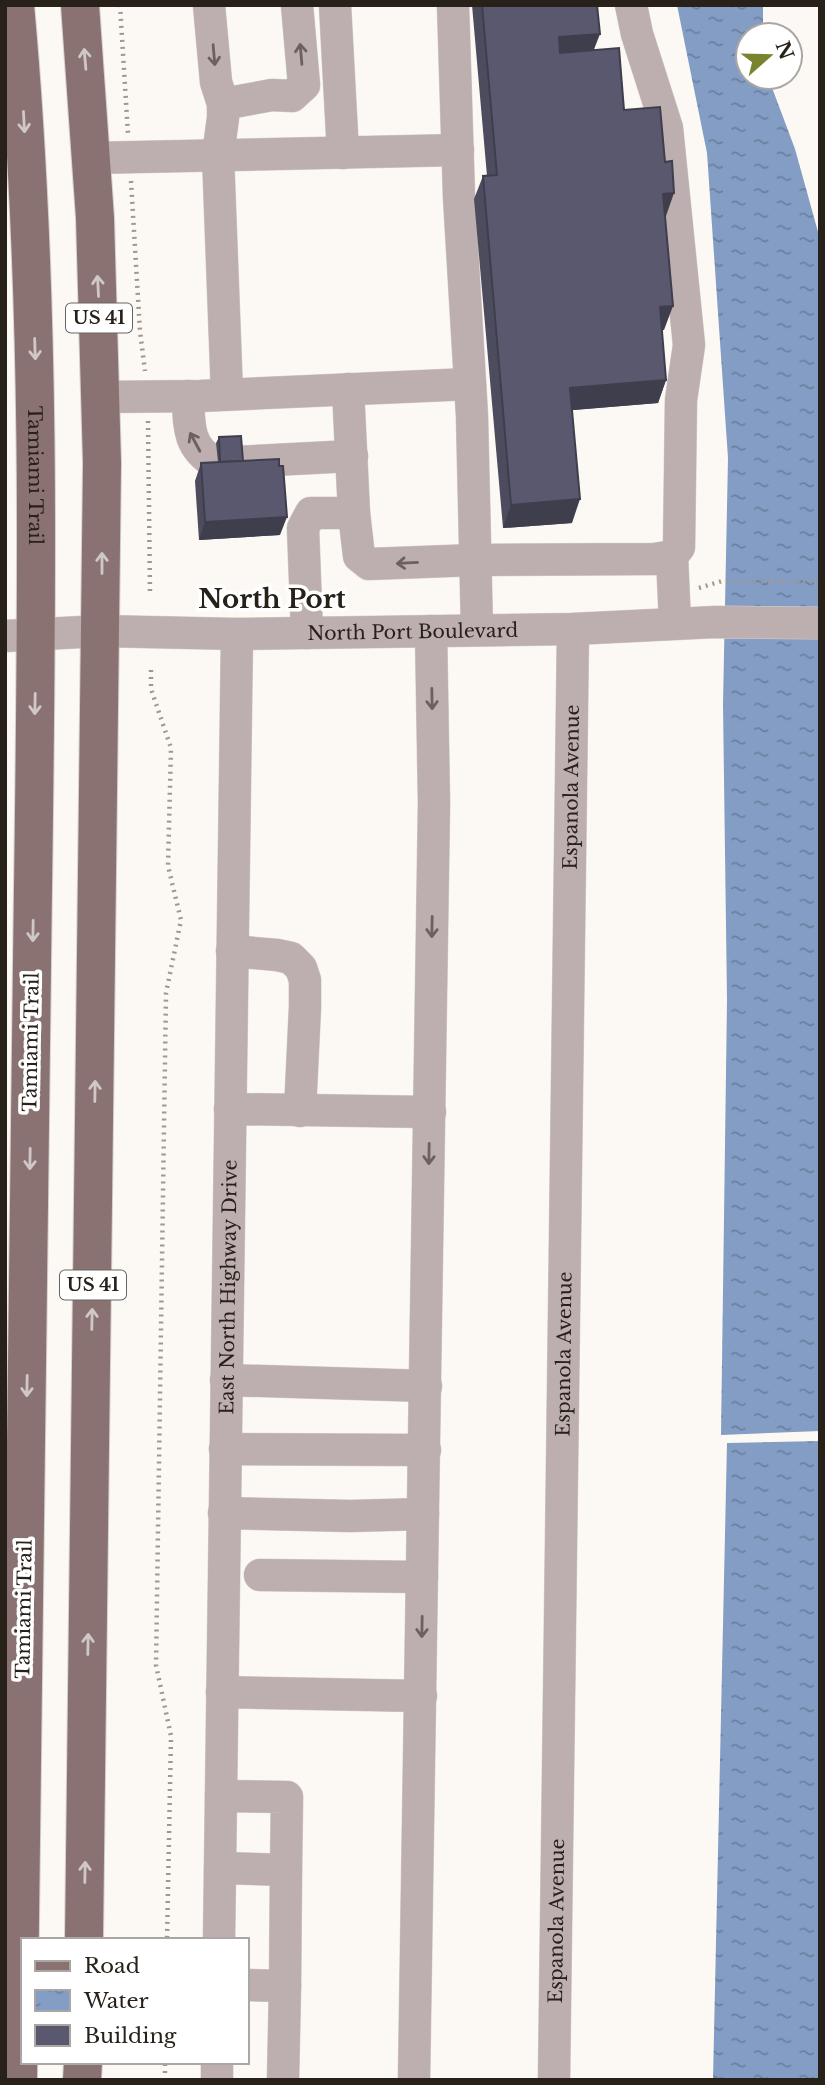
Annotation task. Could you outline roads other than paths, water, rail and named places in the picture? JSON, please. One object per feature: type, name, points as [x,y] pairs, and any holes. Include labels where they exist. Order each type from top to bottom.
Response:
[{"type":"main road","name":"Tamiami Trail","points":[[15,5],[23,89],[36,366],[21,636],[18,2080]]},
{"type":"main road","name":"US 41","points":[[80,5],[91,158],[101,397],[101,631],[84,1938]]},
{"type":"street","points":[[209,5],[216,82],[223,104],[218,155],[227,394]]},
{"type":"street","points":[[223,104],[272,95],[292,96],[303,85],[297,5]]},
{"type":"street","points":[[335,5],[343,153]]},
{"type":"street","points":[[453,5],[470,384],[477,630]]},
{"type":"street","points":[[631,5],[637,34],[667,128],[689,345],[681,400],[679,547],[672,556],[675,623]]},
{"type":"street","points":[[91,158],[458,150]]},
{"type":"street","points":[[101,397],[470,384]]},
{"type":"street","points":[[348,390],[354,513],[359,555],[369,565],[475,560],[655,559],[672,556]]},
{"type":"street","points":[[188,396],[191,438],[201,453],[216,463],[352,456]]},
{"type":"street","points":[[307,632],[303,527],[311,513],[354,513]]},
{"type":"street","name":"North Port Boulevard","points":[[21,636],[101,631],[237,634],[573,629],[715,622],[820,623]]},
{"type":"street","name":"Espanola Avenue","points":[[554,2080],[573,629]]},
{"type":"street","points":[[414,2080],[434,803],[432,631]]},
{"type":"street","name":"East North Highway Drive","points":[[219,1938],[237,634]]},
{"type":"street","points":[[232,951],[277,954],[291,958],[301,968],[305,980],[305,1007],[300,1111]]},
{"type":"street","points":[[230,1109],[430,1112]]},
{"type":"street","points":[[226,1380],[425,1386]]},
{"type":"street","points":[[225,1449],[425,1450]]},
{"type":"street","points":[[224,1513],[350,1516],[424,1514]]},
{"type":"street","points":[[260,1575],[422,1577]]},
{"type":"street","points":[[222,1692],[421,1696]]},
{"type":"street","points":[[221,1796],[287,1797],[283,2080]]},
{"type":"street","points":[[220,1868],[286,1870]]},
{"type":"street","points":[[248,1985],[285,1986]]},
{"type":"water","points":[[677,5],[763,5],[763,21],[734,21],[734,91],[773,91],[795,149],[820,239],[820,1431],[721,1435],[727,1000],[723,704],[728,458],[707,153]]},
{"type":"water","points":[[820,1441],[820,2080],[713,2080],[727,1443]]},
{"type":"district","name":"North Port","points":[[272,599]]}]
